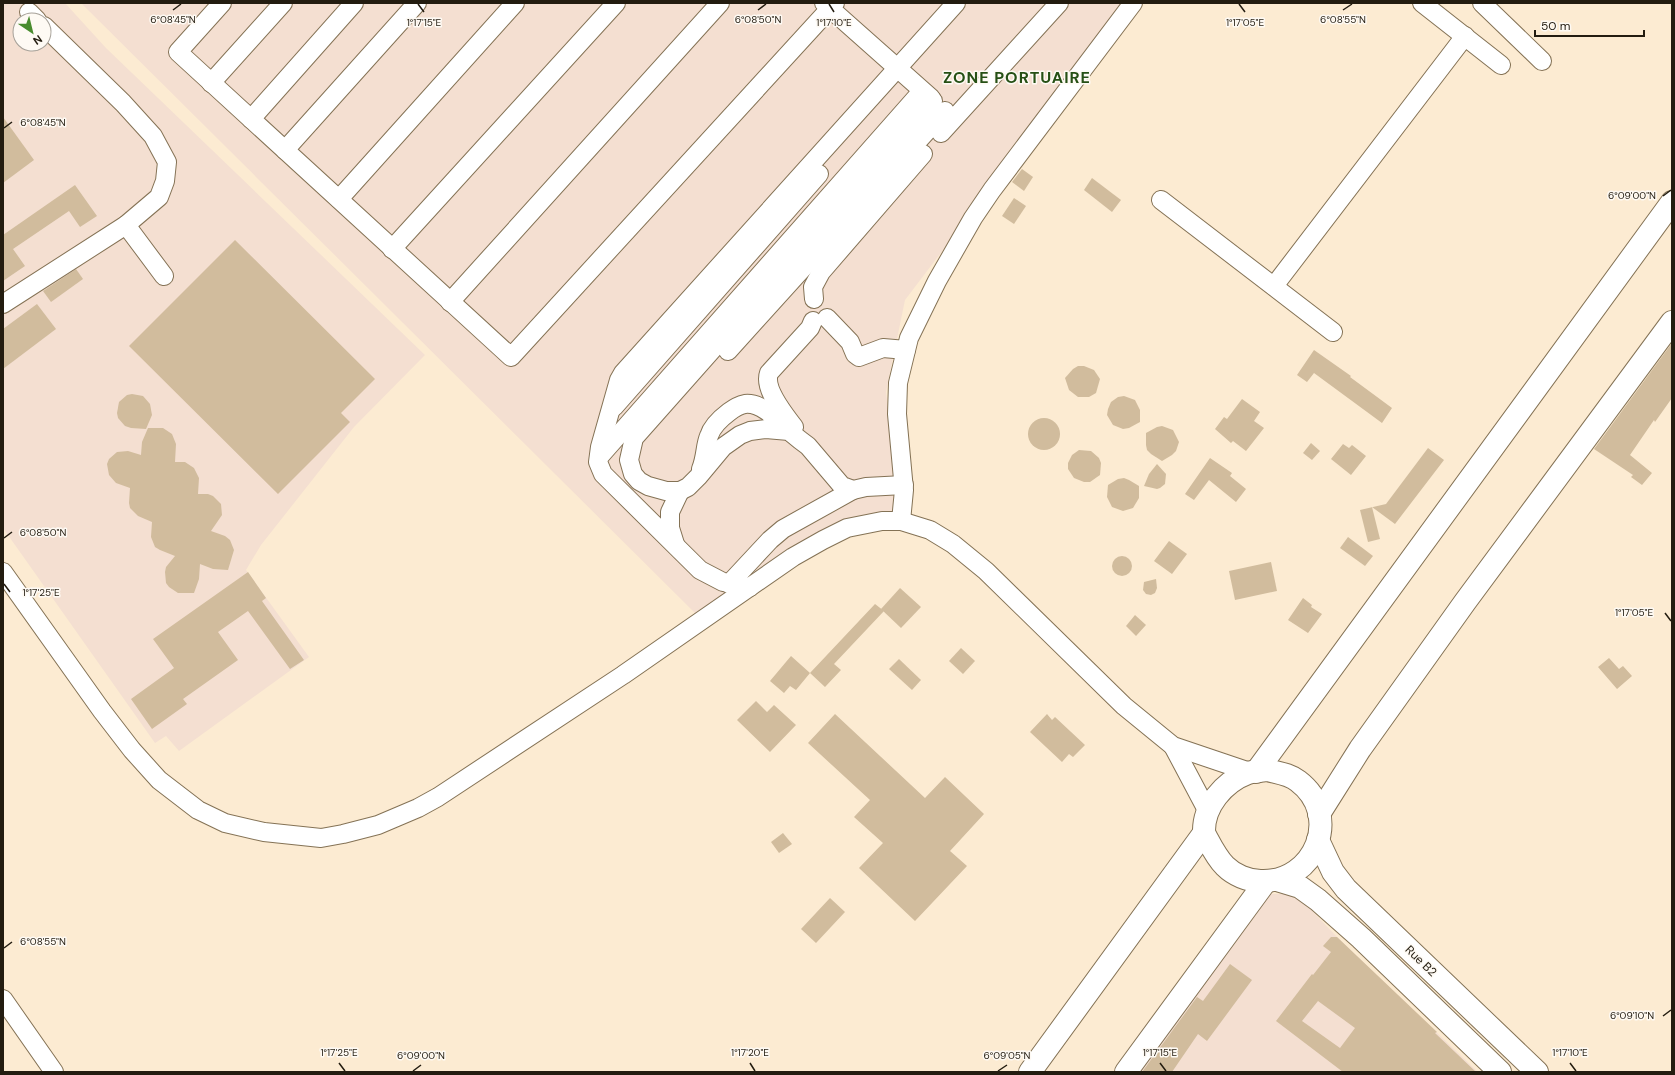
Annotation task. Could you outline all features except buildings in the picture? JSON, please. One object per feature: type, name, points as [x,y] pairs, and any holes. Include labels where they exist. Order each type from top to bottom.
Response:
[{"type":"main road","points":[[1253,772],[1672,202]]},
{"type":"main road","points":[[1319,814],[1360,749],[1465,602],[1672,322]]},
{"type":"main road","points":[[1030,1072],[1206,822],[1222,790],[1235,779],[1253,772],[1267,770],[1283,774],[1298,781],[1310,793],[1319,814],[1320,824],[1318,840],[1312,856],[1301,868],[1287,877],[1254,881],[1238,876],[1225,866],[1206,822]]},
{"type":"main road","name":"Rue B2","points":[[1318,840],[1333,872],[1346,889],[1537,1072]]},
{"type":"main road","points":[[1126,1072],[1271,880]]},
{"type":"main road","points":[[1271,880],[1300,887],[1318,900],[1361,938],[1500,1072]]},
{"type":"street","points":[[222,3],[178,52],[511,357],[830,5],[924,93]]},
{"type":"street","points":[[211,83],[283,3]]},
{"type":"street","points":[[251,119],[354,3]]},
{"type":"street","points":[[285,150],[417,3]]},
{"type":"street","points":[[339,199],[515,3]]},
{"type":"street","points":[[392,249],[616,3]]},
{"type":"street","points":[[450,302],[720,3]]},
{"type":"street","points":[[800,440],[772,395],[767,378],[768,373],[810,328],[831,311],[828,303],[822,299],[814,299],[812,287],[924,93],[956,3]]},
{"type":"street","points":[[750,587],[723,582],[700,570],[603,474],[599,468],[599,457],[610,411],[924,93],[1059,3]]},
{"type":"street","points":[[901,522],[904,485],[898,414],[898,383],[909,338],[937,281],[977,212],[1011,164],[1133,3]]},
{"type":"street","points":[[1422,3],[1501,65]]},
{"type":"street","points":[[1482,3],[1542,61]]},
{"type":"street","points":[[3,304],[126,225],[159,197],[165,181],[167,162],[153,136],[123,103],[52,34]]},
{"type":"street","points":[[1274,286],[1465,36]]},
{"type":"street","points":[[604,434],[924,93]]},
{"type":"street","points":[[599,457],[924,93]]},
{"type":"street","points":[[853,490],[842,486],[808,446],[789,431],[766,429],[750,431],[740,436],[723,447],[688,487],[680,490],[666,491],[648,486],[639,481],[634,457],[638,450],[924,93]]},
{"type":"street","points":[[1160,200],[1334,332]]},
{"type":"street","points":[[126,225],[164,276]]},
{"type":"street","points":[[820,319],[850,342],[855,354],[859,357],[883,348],[906,350]]},
{"type":"street","points":[[698,477],[705,459],[708,436],[724,416],[745,404],[756,405],[800,440]]},
{"type":"street","points":[[730,584],[765,545],[783,529],[853,490],[866,487],[904,485]]},
{"type":"street","points":[[675,544],[670,528],[670,512],[680,490]]},
{"type":"street","points":[[3,572],[102,711],[132,750],[159,780],[198,810],[225,823],[258,831],[320,838],[344,834],[378,825],[411,811],[438,797],[623,675],[794,557],[847,528],[882,521],[901,522],[930,530],[953,544],[970,557],[1124,706],[1173,746],[1253,772]]},
{"type":"street","points":[[1173,746],[1206,822]]},
{"type":"street","points":[[3,999],[54,1072]]},
{"type":"shaded area","points":[[3,3],[65,3],[106,48],[425,355],[354,427],[261,545],[246,570],[309,657],[179,751],[166,736],[155,743],[3,528]]},
{"type":"shaded area","points":[[81,3],[1131,3],[905,300],[886,392],[896,477],[897,517],[859,516],[699,617]]},
{"type":"shaded area","points":[[1263,894],[1296,894],[1337,937],[1478,1072],[1132,1072]]},
{"type":"district","name":"ZONE PORTUAIRE","points":[[1017,77]]}]
